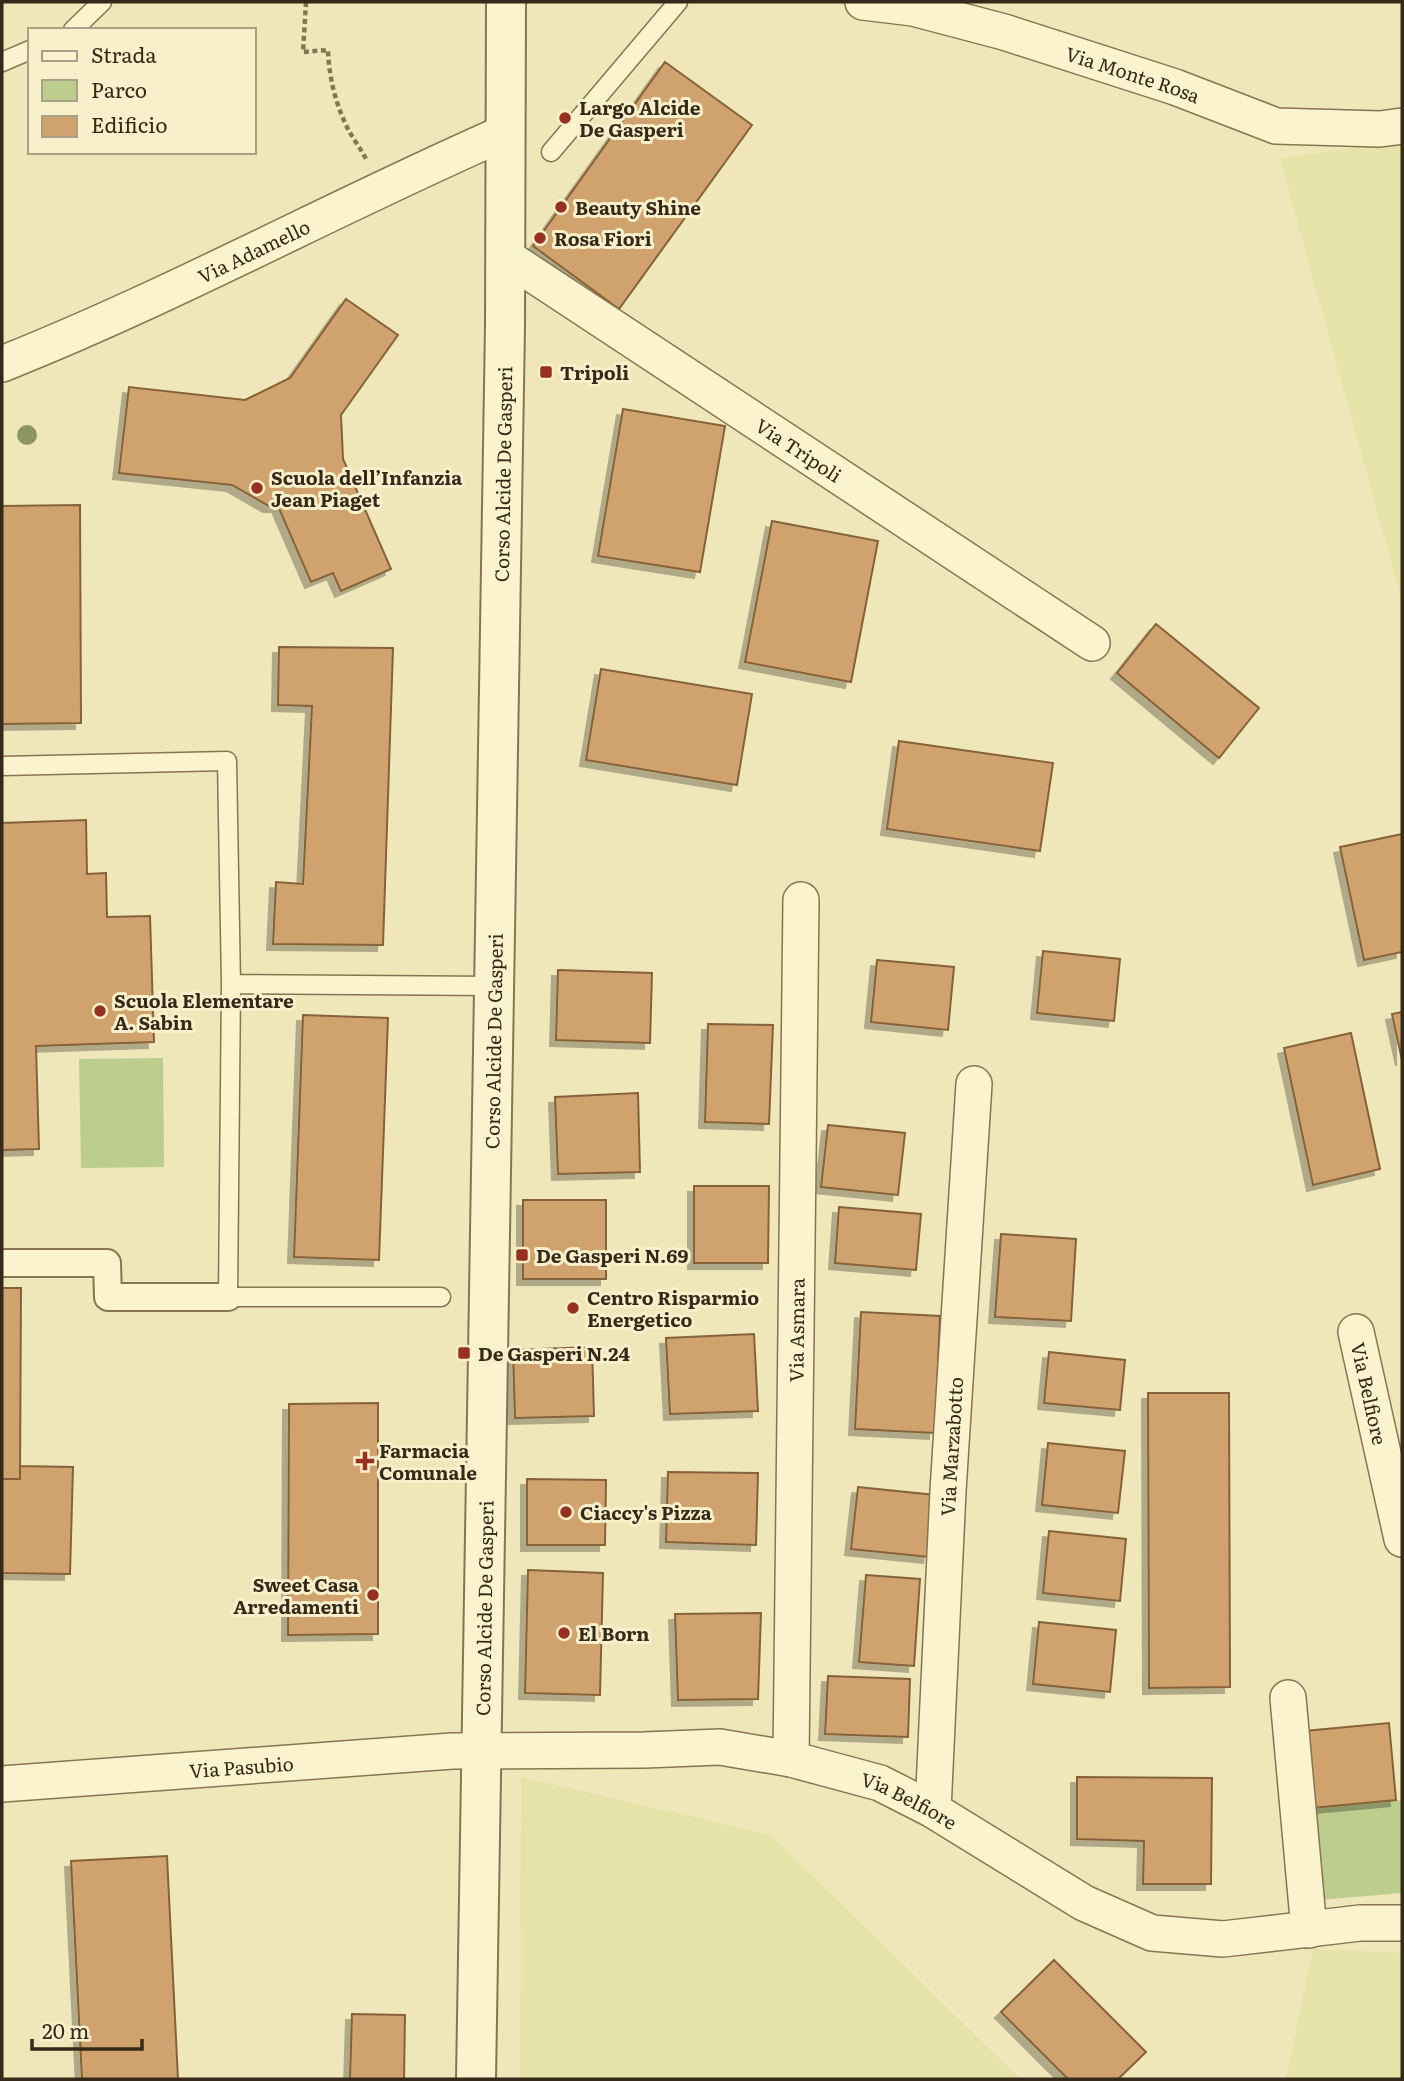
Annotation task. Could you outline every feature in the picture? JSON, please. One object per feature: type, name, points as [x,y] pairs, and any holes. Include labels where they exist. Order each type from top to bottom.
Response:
[{"type":"street","name":"Corso Alcide De Gasperi","points":[[476,2079],[505,256],[506,2]]},
{"type":"street","name":"Via Monte Rosa","points":[[863,2],[913,8],[1004,32],[1175,87],[1276,126],[1402,126]]},
{"type":"street","name":"Via Adamello","points":[[2,364],[211,272],[414,172],[504,133]]},
{"type":"street","name":"Via Tripoli","points":[[505,256],[1092,643]]},
{"type":"street","name":"Via Asmara","points":[[792,1759],[801,900]]},
{"type":"street","name":"Via Marzabotto","points":[[933,1810],[948,1491],[974,1084]]},
{"type":"street","points":[[2,1263],[107,1263],[108,1297],[228,1297]]},
{"type":"street","name":"Via Belfiore","points":[[1356,1332],[1402,1539]]},
{"type":"street","points":[[1288,1698],[1309,1930]]},
{"type":"street","name":"Via Belfiore","points":[[481,1749],[644,1750],[720,1747],[792,1759],[880,1783],[933,1810],[1084,1903],[1153,1933],[1223,1939],[1360,1923],[1402,1923]]},
{"type":"street","name":"Via Pasubio","points":[[2,1784],[481,1749]]},
{"type":"lane","points":[[75,28],[102,2]]},
{"type":"lane","points":[[551,152],[678,2]]},
{"type":"lane","points":[[2,62],[28,51]]},
{"type":"lane","points":[[2,766],[227,761],[231,984],[228,1297],[441,1297]]},
{"type":"lane","points":[[231,984],[492,986]]},
{"type":"path","points":[[306,2],[303,52],[328,50],[329,73],[341,111],[366,159]]},
{"type":"shaded area","points":[[1402,140],[1402,601],[1280,159]]},
{"type":"shaded area","points":[[521,1777],[771,1835],[1020,2079],[520,2079]]},
{"type":"shaded area","points":[[1313,1949],[1402,1953],[1402,2079],[1286,2079]]},
{"type":"green space","points":[[163,1058],[164,1167],[81,1168],[79,1059]]},
{"type":"green space","points":[[1402,1800],[1402,1893],[1319,1900],[1312,1808]]},
{"type":"building","points":[[665,62],[752,125],[619,309],[533,246]]},
{"type":"building","points":[[346,299],[398,335],[341,415],[343,459],[391,569],[341,591],[333,573],[311,582],[278,506],[269,506],[232,485],[119,473],[129,387],[245,400],[290,378]]},
{"type":"building","points":[[623,409],[725,426],[700,572],[598,556]]},
{"type":"building","points":[[80,505],[81,723],[2,724],[2,506]]},
{"type":"building","points":[[772,521],[878,541],[851,682],[745,662]]},
{"type":"building","points":[[1156,624],[1259,708],[1219,758],[1117,673]]},
{"type":"building","points":[[279,647],[393,648],[383,945],[273,944],[276,882],[303,884],[312,706],[278,705]]},
{"type":"building","points":[[601,669],[752,694],[737,785],[586,760]]},
{"type":"building","points":[[899,741],[1053,763],[1040,851],[887,829]]},
{"type":"building","name":"Scuola Elementare A. Sabin","points":[[86,820],[87,874],[106,873],[107,917],[150,916],[154,1042],[36,1046],[39,1149],[2,1150],[2,823]]},
{"type":"building","points":[[1402,834],[1402,952],[1364,960],[1340,847]]},
{"type":"building","points":[[1043,951],[1120,959],[1114,1021],[1037,1013]]},
{"type":"building","points":[[877,960],[954,967],[948,1030],[871,1022]]},
{"type":"building","points":[[558,970],[652,973],[650,1043],[556,1040]]},
{"type":"building","points":[[1402,1012],[1402,1060],[1392,1014]]},
{"type":"building","points":[[303,1015],[388,1018],[379,1260],[294,1257]]},
{"type":"building","points":[[708,1024],[773,1025],[769,1124],[705,1122]]},
{"type":"building","points":[[1351,1033],[1380,1169],[1313,1185],[1284,1048]]},
{"type":"building","points":[[638,1093],[640,1172],[558,1174],[555,1097]]},
{"type":"building","points":[[828,1125],[905,1133],[898,1195],[821,1187]]},
{"type":"building","points":[[694,1186],[769,1186],[768,1263],[694,1263]]},
{"type":"building","points":[[523,1200],[606,1200],[606,1279],[523,1279]]},
{"type":"building","points":[[839,1207],[921,1214],[916,1270],[835,1263]]},
{"type":"building","points":[[1001,1234],[1076,1239],[1071,1321],[995,1317]]},
{"type":"building","points":[[2,1288],[21,1288],[20,1479],[2,1479]]},
{"type":"building","points":[[861,1312],[940,1316],[935,1433],[855,1429]]},
{"type":"building","points":[[754,1334],[758,1411],[670,1414],[666,1338]]},
{"type":"building","points":[[592,1347],[594,1416],[515,1418],[513,1350]]},
{"type":"building","points":[[1049,1352],[1125,1360],[1120,1410],[1044,1403]]},
{"type":"building","points":[[1148,1393],[1229,1393],[1230,1687],[1149,1688]]},
{"type":"building","points":[[378,1403],[378,1634],[288,1635],[289,1404]]},
{"type":"building","points":[[1048,1443],[1125,1451],[1118,1513],[1042,1505]]},
{"type":"building","points":[[20,1466],[73,1467],[70,1574],[2,1573],[2,1479],[20,1479]]},
{"type":"building","points":[[668,1472],[758,1473],[756,1545],[666,1542]]},
{"type":"building","name":"Ciaccy's Pizza","points":[[527,1479],[606,1480],[605,1545],[527,1545]]},
{"type":"building","points":[[858,1487],[935,1495],[929,1557],[851,1549]]},
{"type":"building","points":[[1049,1531],[1126,1539],[1120,1601],[1043,1593]]},
{"type":"building","name":"El Born","points":[[528,1570],[603,1573],[600,1695],[525,1693]]},
{"type":"building","points":[[866,1575],[920,1579],[914,1666],[859,1662]]},
{"type":"building","points":[[761,1613],[758,1699],[678,1700],[675,1614]]},
{"type":"building","points":[[1039,1622],[1116,1630],[1110,1692],[1033,1684]]},
{"type":"building","points":[[828,1676],[910,1679],[908,1737],[825,1734]]},
{"type":"building","points":[[1389,1723],[1396,1800],[1312,1808],[1305,1731]]},
{"type":"building","points":[[1077,1777],[1212,1778],[1211,1884],[1143,1884],[1144,1841],[1077,1839]]},
{"type":"building","points":[[167,1856],[178,2079],[82,2079],[71,1861]]},
{"type":"building","points":[[1054,1960],[1146,2052],[1118,2079],[1068,2079],[1001,2012]]},
{"type":"building","points":[[352,2014],[405,2015],[404,2079],[350,2079]]},
{"type":"place","name":"Largo Alcide De Gasperi","points":[[565,118]]},
{"type":"place","name":"Beauty Shine","points":[[561,207]]},
{"type":"place","name":"Rosa Fiori","points":[[540,238]]},
{"type":"place","name":"Tripoli","points":[[546,372]]},
{"type":"place","name":"Scuola dell’Infanzia Jean Piaget","points":[[257,488]]},
{"type":"place","name":"Scuola Elementare A. Sabin","points":[[100,1011]]},
{"type":"place","name":"De Gasperi N.69","points":[[522,1255]]},
{"type":"place","name":"Centro Risparmio Energetico","points":[[573,1308]]},
{"type":"place","name":"De Gasperi N.24","points":[[464,1353]]},
{"type":"place","name":"Farmacia Comunale","points":[[365,1461]]},
{"type":"place","name":"Ciaccy's Pizza","points":[[566,1512]]},
{"type":"place","name":"Sweet Casa Arredamenti","points":[[373,1595]]},
{"type":"place","name":"El Born","points":[[564,1633]]}]
